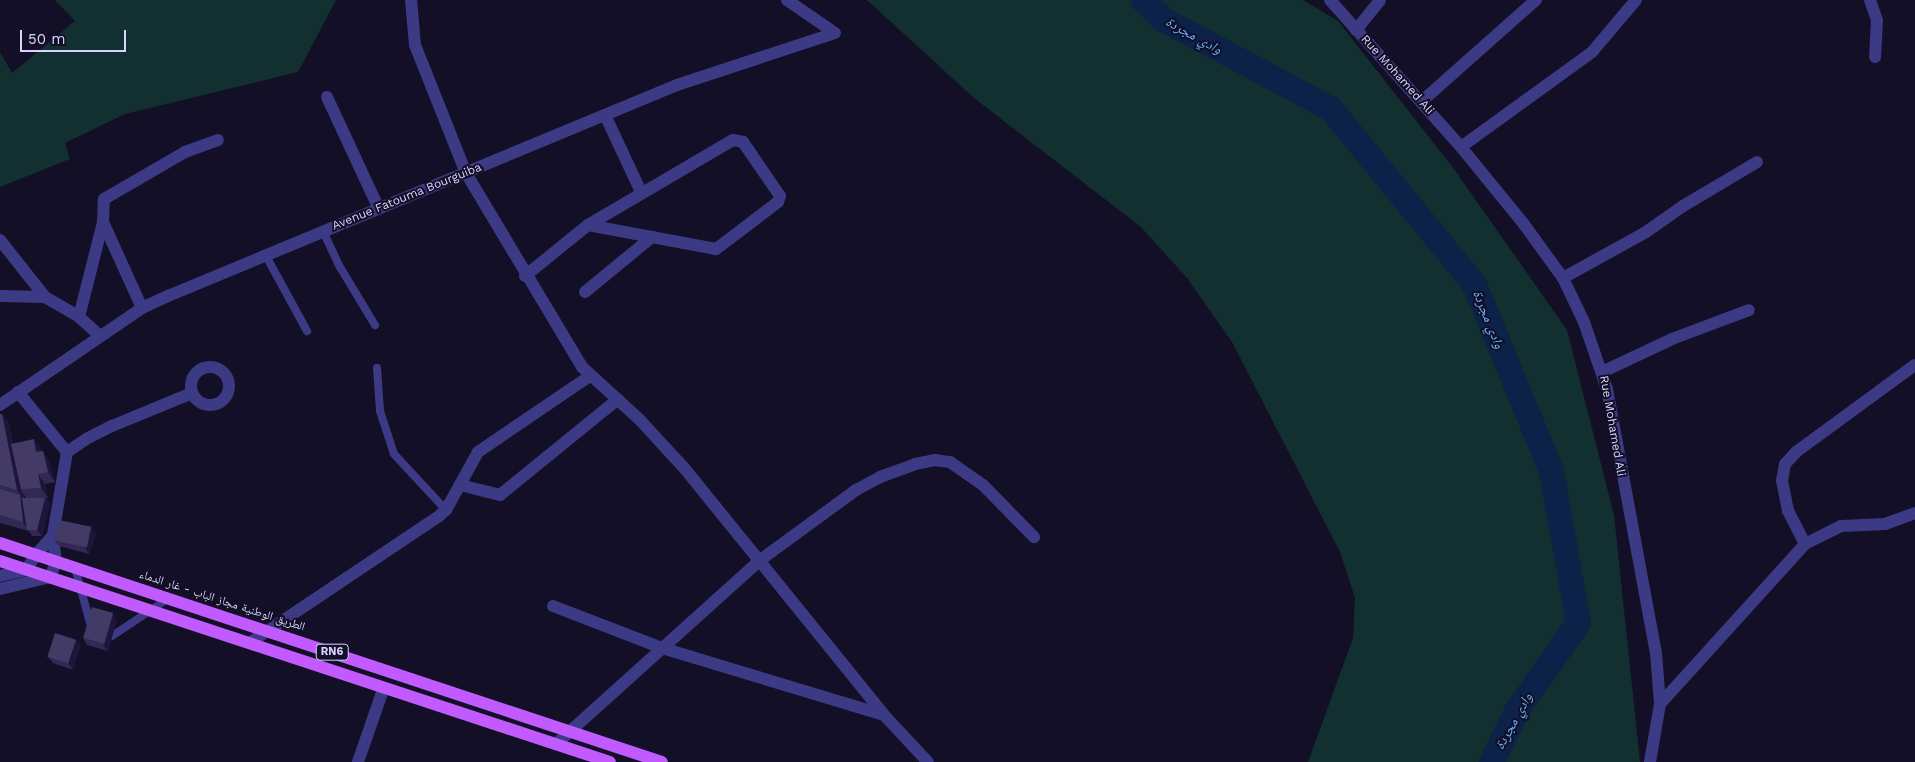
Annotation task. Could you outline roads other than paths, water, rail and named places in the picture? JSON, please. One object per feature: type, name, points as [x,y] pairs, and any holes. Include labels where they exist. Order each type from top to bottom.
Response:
[{"type":"main road","name":"الطريق الوطنية مجاز الباب - غار الدماء","points":[[0,543],[35,556],[268,630],[500,710],[662,762]]},
{"type":"main road","name":"RN6","points":[[0,561],[251,642],[383,690],[434,704],[610,762]]},
{"type":"main road","points":[[434,704],[440,688]]},
{"type":"main road","points":[[493,724],[500,710]]},
{"type":"street","points":[[411,0],[414,45],[466,173],[525,276],[590,376],[618,399],[685,469],[884,715],[928,762]]},
{"type":"street","name":"Avenue Fatouma Bourguiba","points":[[0,404],[142,308],[265,254],[379,209],[677,85],[835,33],[787,0]]},
{"type":"street","name":"Rue Mohamed Ali","points":[[1330,0],[1461,147],[1564,278],[1602,372],[1648,608],[1660,704],[1650,762]]},
{"type":"street","points":[[1356,30],[1380,0]]},
{"type":"street","points":[[1421,102],[1536,0]]},
{"type":"street","points":[[1461,147],[1592,52],[1636,0]]},
{"type":"street","points":[[1870,0],[1877,20],[1875,57]]},
{"type":"street","points":[[327,97],[379,209]]},
{"type":"street","points":[[605,115],[641,192]]},
{"type":"street","points":[[525,276],[588,225],[728,142],[738,139],[763,168],[780,196],[778,202],[716,249],[588,225]]},
{"type":"street","points":[[79,317],[103,222],[102,204],[108,196],[190,149],[218,140]]},
{"type":"street","points":[[1564,278],[1646,232],[1683,206],[1757,162]]},
{"type":"street","points":[[103,222],[142,308]]},
{"type":"street","points":[[585,292],[652,237]]},
{"type":"street","points":[[0,240],[45,297],[79,317],[100,336]]},
{"type":"street","points":[[0,296],[45,297]]},
{"type":"street","points":[[1602,372],[1672,339],[1749,310]]},
{"type":"street","points":[[1805,544],[1788,511],[1782,481],[1785,464],[1796,452],[1915,365]]},
{"type":"street","points":[[251,642],[446,510],[474,457],[485,446],[590,376]]},
{"type":"street","points":[[18,392],[68,452]]},
{"type":"street","points":[[0,589],[50,578],[56,562],[54,535],[68,452],[104,430],[192,394]]},
{"type":"street","points":[[460,485],[500,496],[618,399]]},
{"type":"street","points":[[556,744],[568,731],[759,561],[856,490],[880,477],[935,460],[950,462],[964,469],[1034,537]]},
{"type":"street","points":[[1660,704],[1805,544],[1841,526],[1885,524],[1915,513]]},
{"type":"street","points":[[0,576],[26,570],[35,556],[54,535]]},
{"type":"street","points":[[553,606],[662,648],[884,715]]},
{"type":"street","points":[[358,762],[383,690]]},
{"type":"lane","points":[[323,231],[340,267],[375,325]]},
{"type":"lane","points":[[265,254],[307,331]]},
{"type":"lane","points":[[377,368],[380,411],[394,454],[407,471],[446,510]]},
{"type":"lane","points":[[75,568],[92,629]]},
{"type":"lane","points":[[112,636],[170,598]]},
{"type":"waterway","name":"وادي مجردة","points":[[1143,0],[1163,19],[1330,108],[1474,284],[1551,471],[1578,622],[1516,711],[1491,762]]}]
